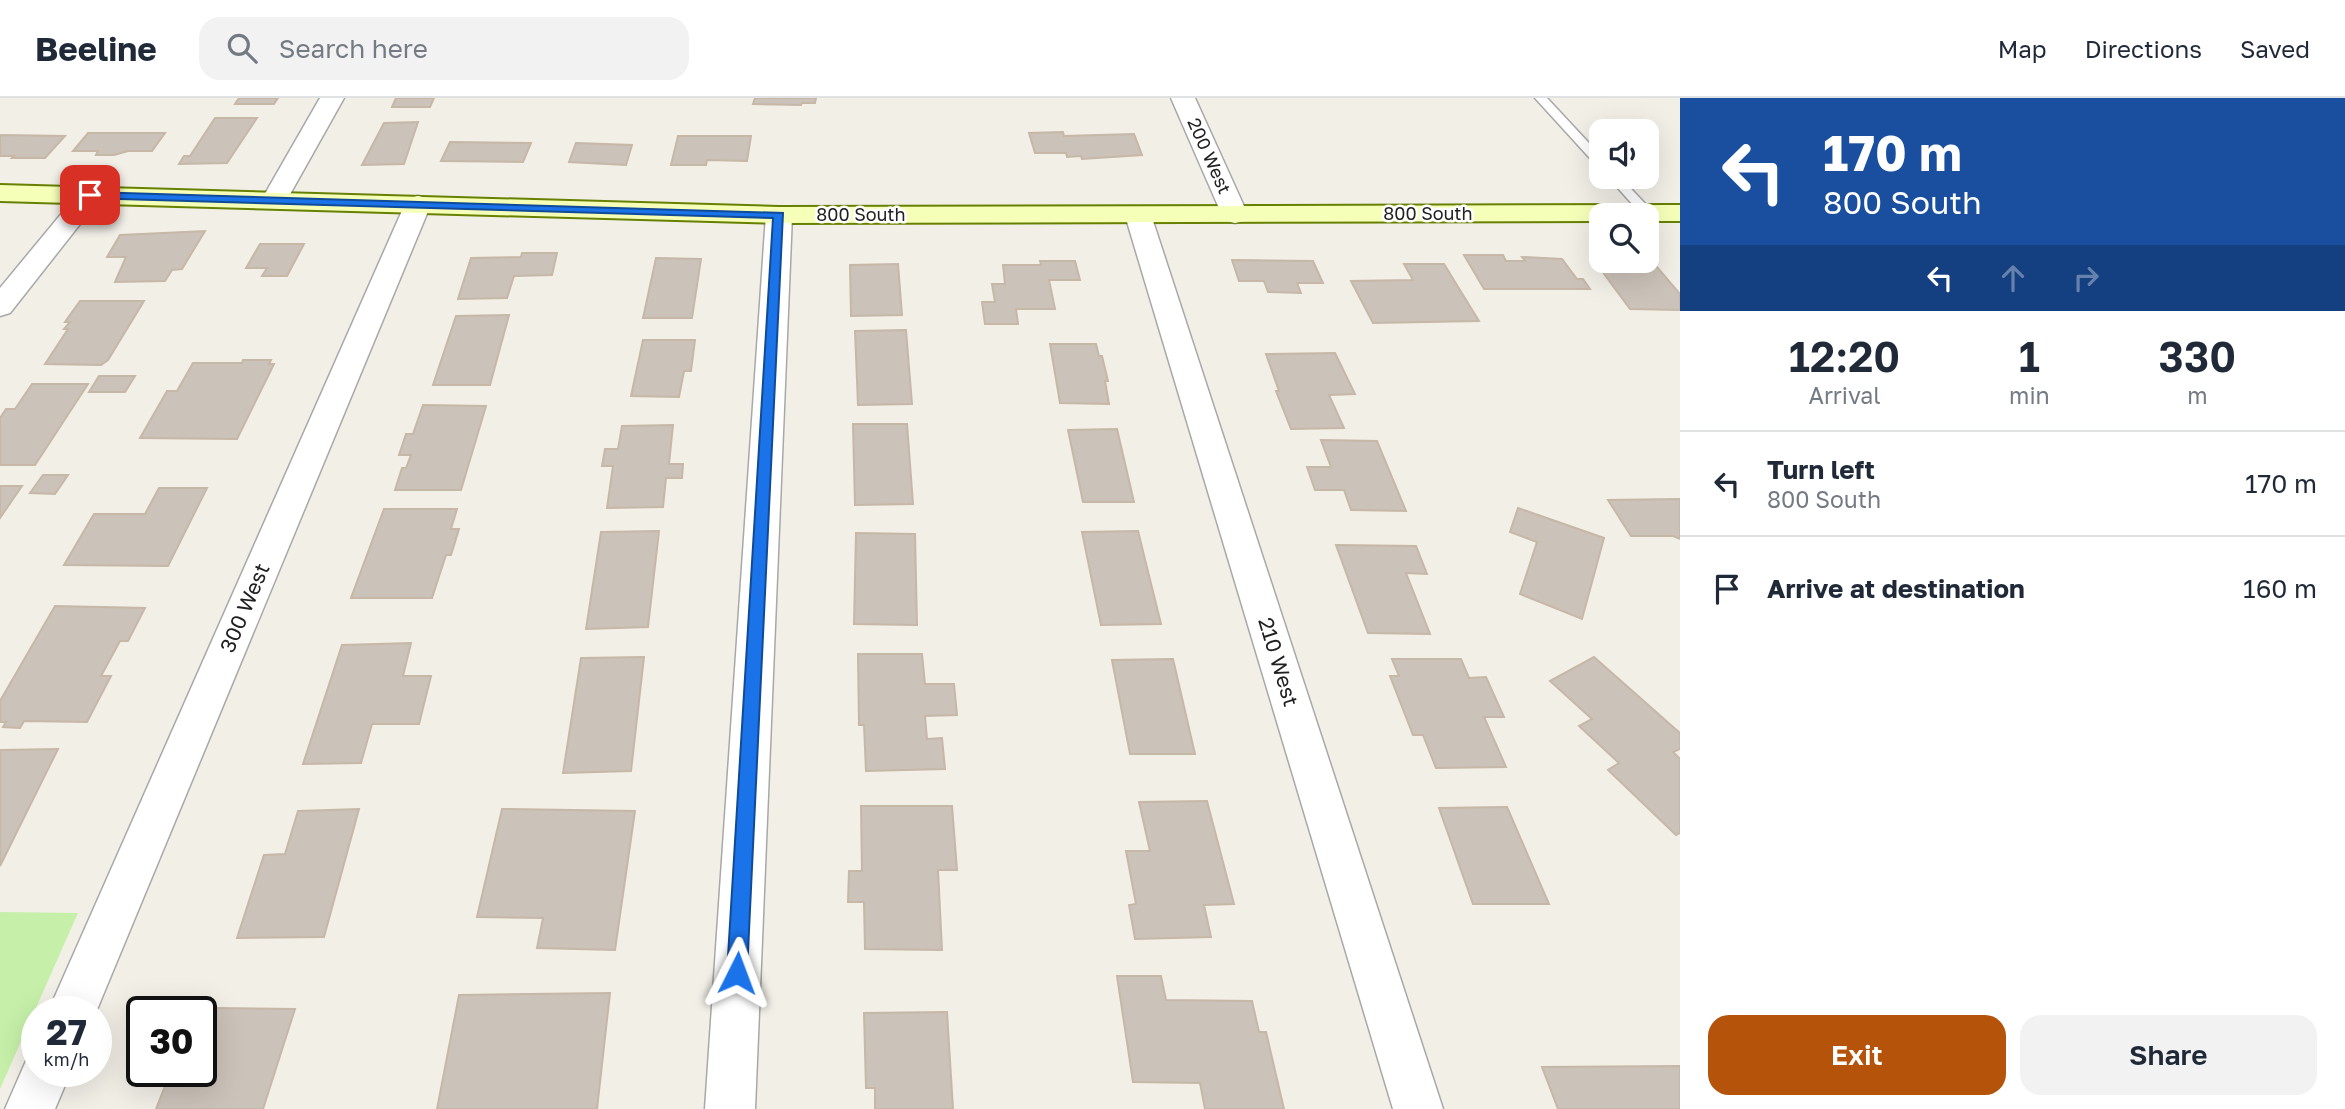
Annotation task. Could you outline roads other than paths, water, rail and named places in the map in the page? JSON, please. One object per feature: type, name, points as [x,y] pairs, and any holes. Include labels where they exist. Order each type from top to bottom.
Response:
[{"type":"main road","name":"800 South","points":[[0,193],[779,215],[1589,213]]},
{"type":"main road","name":"800 South","points":[[1659,213],[1680,213]]},
{"type":"street","points":[[275,199],[332,98]]},
{"type":"street","name":"200 West","points":[[1183,98],[1235,215]]},
{"type":"street","points":[[0,307],[90,195]]},
{"type":"street","name":"300 West","points":[[79,996],[418,204]]},
{"type":"street","points":[[730,1109],[779,215]]},
{"type":"street","name":"210 West","points":[[1138,215],[1418,1109]]},
{"type":"street","points":[[30,1109],[39,1087]]},
{"type":"lane","points":[[1541,98],[1589,150]]},
{"type":"lane","points":[[1625,189],[1638,203]]}]
